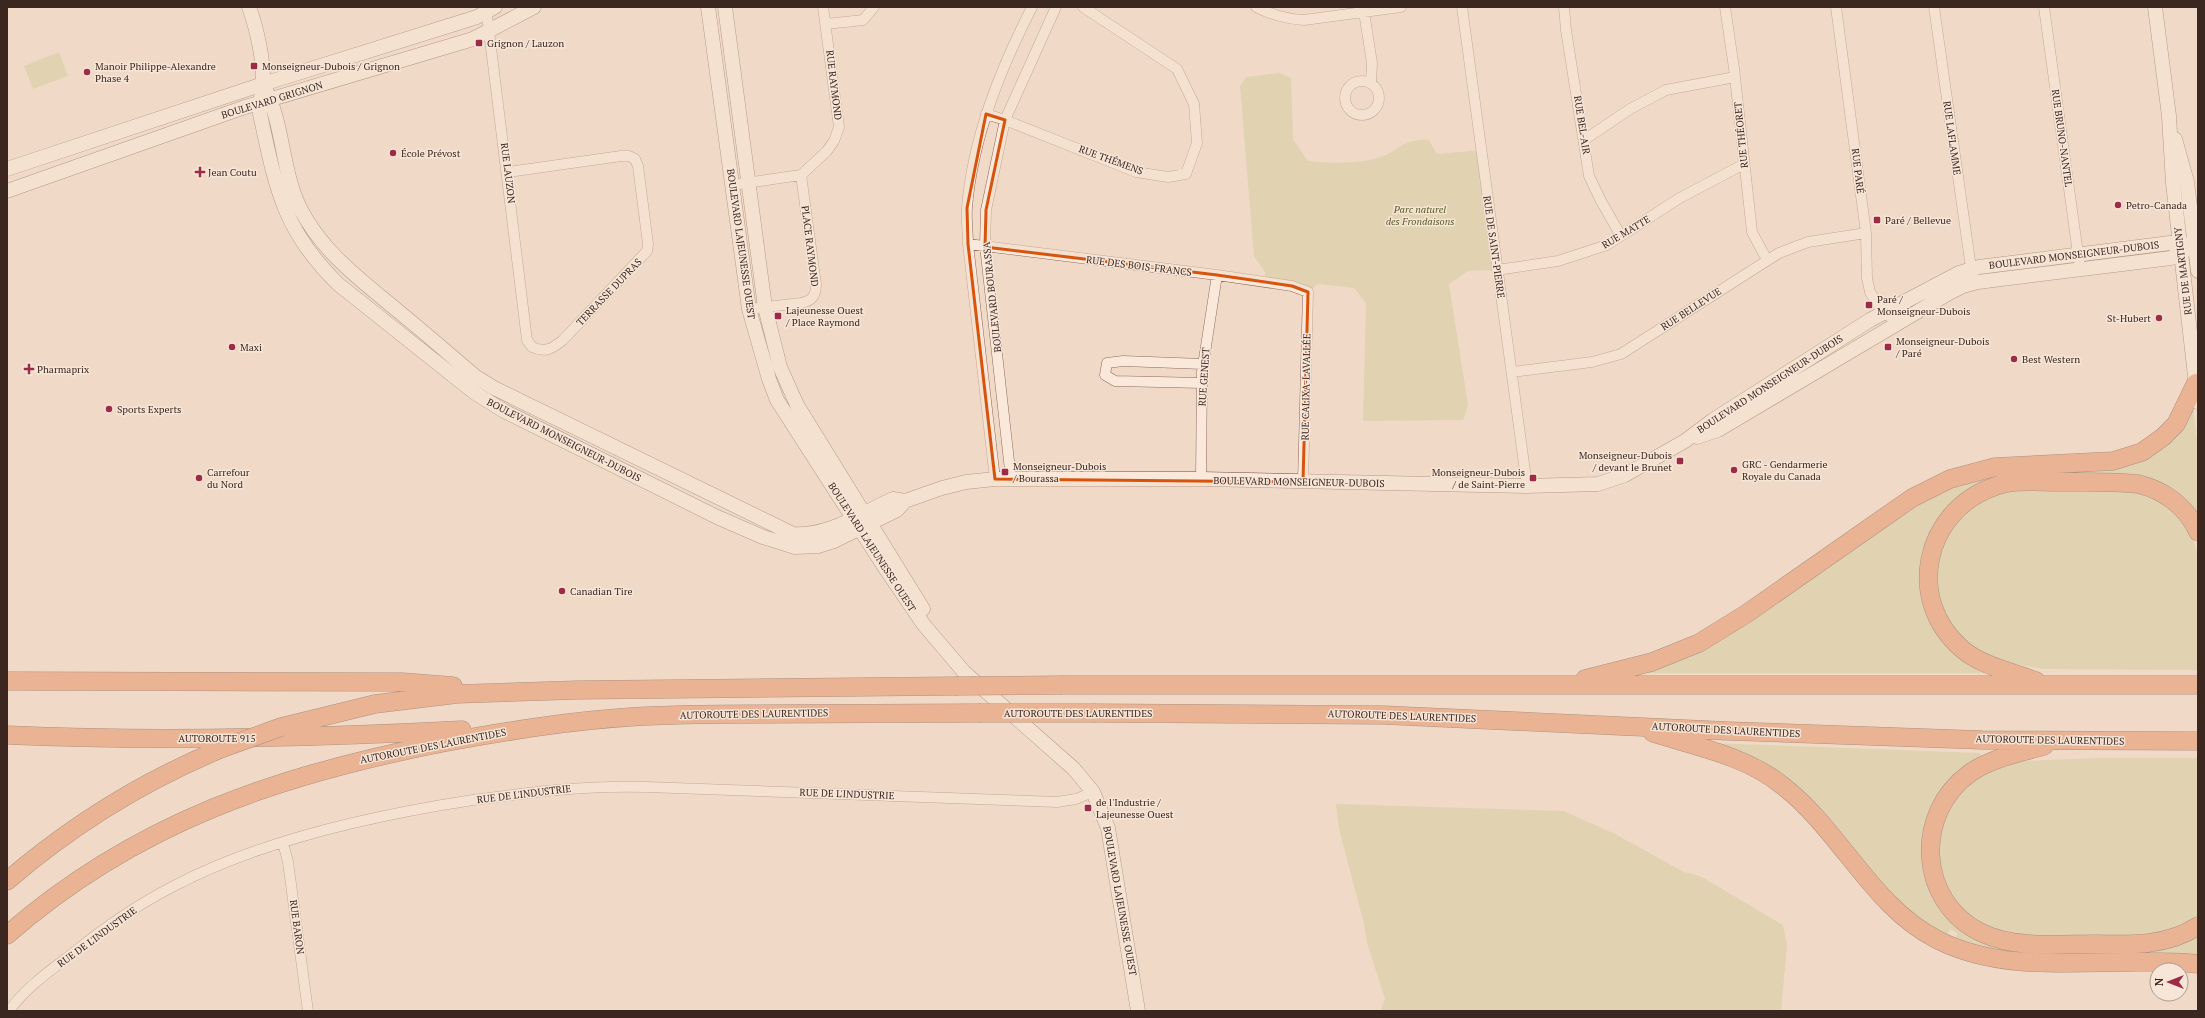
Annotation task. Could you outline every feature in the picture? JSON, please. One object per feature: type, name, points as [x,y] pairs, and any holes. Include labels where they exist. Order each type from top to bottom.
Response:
[{"type":"highway","points":[[1558,686],[1652,662],[1696,645],[1746,614],[1912,498],[1950,479],[1995,467],[2113,461],[2142,452],[2163,438],[2176,424],[2196,383]]},
{"type":"highway","points":[[2048,685],[1974,658],[1954,642],[1938,620],[1930,596],[1929,568],[1936,539],[1954,511],[1980,492],[2006,483],[2130,483],[2150,487],[2169,498],[2185,512],[2198,532]]},
{"type":"highway","points":[[7,681],[402,682],[520,692]]},
{"type":"highway","points":[[7,881],[56,841],[105,808],[159,777],[222,748],[281,727],[342,711],[406,699],[520,692],[1062,685],[2198,685]]},
{"type":"highway","name":"AUTOROUTE DES LAURENTIDES","points":[[7,935],[63,890],[126,849],[180,821],[236,798],[293,778],[376,757],[531,727],[632,717],[686,715],[979,713],[1383,715],[1736,731],[1982,740],[2198,741]]},
{"type":"highway","points":[[1624,725],[1729,756],[1754,767],[1776,780],[1814,815],[1897,910],[1923,931],[1952,946],[1983,956],[2021,962],[2152,962],[2198,964]]},
{"type":"highway","name":"AUTOROUTE 915","points":[[7,735],[217,739],[322,737],[531,727]]},
{"type":"highway","points":[[2064,740],[1984,765],[1964,777],[1949,794],[1934,822],[1929,851],[1931,868],[1936,884],[1948,905],[1964,922],[1976,930],[1998,939],[2022,943],[2149,943],[2174,938],[2198,926]]},
{"type":"street","name":"BOULEVARD MONSEIGNEUR-DUBOIS","points":[[249,7],[255,28],[265,102],[291,186],[301,209],[326,248],[356,276],[476,377],[520,402],[793,534],[815,533],[862,520],[893,499],[905,501],[966,482],[995,479],[1201,479],[1527,486],[1586,486],[1611,481],[1642,467],[1685,441],[1713,420],[1883,313],[1948,278],[1971,268],[2170,243],[2180,248]]},
{"type":"street","name":"BOULEVARD GRIGNON","points":[[7,191],[265,102],[473,39],[489,32],[534,7]]},
{"type":"street","name":"BOULEVARD LAJEUNESSE OUEST","points":[[708,7],[749,308],[769,379],[777,400],[862,520],[923,610],[940,644],[964,672],[1074,769],[1093,792],[1108,828],[1138,1011]]},
{"type":"street","name":"BOULEVARD LAJEUNESSE OUEST","points":[[725,7],[765,307],[780,368],[788,388],[862,520]]},
{"type":"street","name":"RUE RAYMOND","points":[[801,175],[827,151],[834,141],[839,127],[823,7]]},
{"type":"street","points":[[826,24],[863,20],[874,7]]},
{"type":"street","name":"BOULEVARD BOURASSA","points":[[995,479],[968,244],[967,208],[972,174],[986,114],[1011,49],[1032,7]]},
{"type":"street","name":"BOULEVARD BOURASSA","points":[[1011,479],[985,246],[986,210],[1005,120],[1056,7]]},
{"type":"street","name":"RUE THÉMENS","points":[[986,114],[1005,120],[1136,172],[1168,177],[1186,174],[1197,143],[1194,104],[1177,69],[1083,7]]},
{"type":"street","points":[[1256,7],[1272,16],[1304,20],[1401,7]]},
{"type":"street","name":"RUE DE SAINT-PIERRE","points":[[1462,7],[1527,486]]},
{"type":"street","name":"RUE BEL-AIR","points":[[1564,7],[1566,30],[1590,176],[1601,201],[1621,236]]},
{"type":"street","name":"RUE THÉORET","points":[[1725,7],[1735,77],[1752,232],[1767,260]]},
{"type":"street","name":"RUE PARÉ","points":[[1836,7],[1866,233],[1867,278],[1870,292],[1883,313],[1899,322]]},
{"type":"street","name":"RUE LAFLAMME","points":[[1934,7],[1971,268]]},
{"type":"street","name":"RUE BRUNO-NANTEL","points":[[2044,7],[2081,270]]},
{"type":"street","name":"RUE DE MARTIGNY","points":[[2155,7],[2169,116],[2173,183],[2198,402]]},
{"type":"street","name":"BOULEVARD GRIGNON","points":[[7,169],[263,84],[477,17],[489,9]]},
{"type":"street","name":"RUE LAUZON","points":[[489,9],[489,32],[508,172],[527,340]]},
{"type":"street","points":[[1364,12],[1372,63],[1371,83]]},
{"type":"street","points":[[1584,140],[1630,109],[1666,90],[1735,77]]},
{"type":"street","name":"RUE DE MARTIGNY","points":[[2169,116],[2187,182],[2198,271]]},
{"type":"street","name":"TERRASSE DUPRAS","points":[[508,172],[621,156],[629,156],[635,159],[638,166],[648,244],[647,251],[642,259],[554,348],[538,350],[532,347],[527,340]]},
{"type":"street","name":"RUE MATTE","points":[[1497,270],[1558,261],[1607,245],[1678,199],[1744,164]]},
{"type":"street","points":[[732,185],[801,175]]},
{"type":"street","name":"PLACE RAYMOND","points":[[749,308],[809,302],[814,297],[816,291],[801,175]]},
{"type":"street","name":"RUE BELLEVUE","points":[[1512,372],[1592,362],[1621,354],[1779,252],[1808,242],[1866,233]]},
{"type":"street","name":"RUE DES BOIS-FRANCS","points":[[968,244],[1217,275],[1292,286],[1308,292]]},
{"type":"street","name":"BOULEVARD MONSEIGNEUR-DUBOIS","points":[[1685,441],[1718,430],[1899,322],[1953,291],[1971,284],[2171,258],[2180,248],[2195,245]]},
{"type":"street","name":"RUE GENEST","points":[[1201,479],[1203,364],[1217,275]]},
{"type":"street","name":"RUE CALIXA-LAVALLÉE","points":[[1303,482],[1308,292]]},
{"type":"street","points":[[1202,383],[1115,381],[1105,375],[1107,363],[1124,361],[1203,364]]},
{"type":"street","name":"RUE DE L'INDUSTRIE","points":[[8,1011],[19,998],[56,967],[126,914],[173,886],[198,874],[283,843],[344,825],[405,812],[475,800],[573,788],[641,787],[1057,802],[1076,799],[1093,792]]},
{"type":"street","name":"RUE BARON","points":[[283,843],[288,862],[308,1011]]},
{"type":"highlighted area","points":[[986,114],[1005,120],[986,210],[985,247],[1217,275],[1292,286],[1308,292],[1303,482],[995,479],[968,244],[967,208]]},
{"type":"green space","points":[[59,52],[68,76],[33,89],[24,66]]},
{"type":"green space","name":"Parc naturel des Frondaisons","points":[[1279,73],[1291,78],[1293,139],[1308,161],[1341,163],[1366,161],[1382,157],[1412,141],[1420,140],[1429,140],[1437,154],[1481,150],[1497,270],[1468,271],[1449,284],[1468,405],[1463,420],[1363,421],[1366,303],[1354,288],[1318,284],[1308,292],[1266,283],[1265,272],[1254,256],[1240,86],[1246,77]]},
{"type":"green space","points":[[2193,406],[2198,451],[2198,517],[2176,493],[2038,476],[1958,500],[1925,600],[1990,673],[1632,673],[1926,497],[1990,473],[2112,467]]},
{"type":"green space","points":[[2012,489],[2126,491],[2149,494],[2177,512],[2193,539],[2198,556],[2198,670],[2042,669],[1995,660],[1964,643],[1942,612],[1935,571],[1948,531],[1980,499]]},
{"type":"green space","points":[[1710,743],[1980,753],[1981,760],[1967,766],[1922,856],[1927,880],[1938,905],[1969,934],[2160,949],[2176,946],[2198,935],[2198,960],[2006,955],[1954,941],[1957,933],[1950,929],[1946,938],[1935,932],[1896,900],[1816,807]]},
{"type":"green space","points":[[2099,758],[2198,758],[2198,918],[2174,930],[2142,936],[2046,937],[2000,933],[1968,917],[1945,888],[1935,850],[1949,804],[1975,776],[2017,761]]},
{"type":"green space","points":[[1336,804],[1564,811],[1615,834],[1684,872],[1700,876],[1783,925],[1787,945],[1781,1011],[1380,1011],[1385,999],[1367,943],[1364,924],[1339,829]]},
{"type":"place","name":"Grignon / Lauzon","points":[[479,43]]},
{"type":"place","name":"Monseigneur-Dubois / Grignon","points":[[254,66]]},
{"type":"place","name":"Manoir Philippe-Alexandre Phase 4","points":[[87,72]]},
{"type":"place","name":"École Prévost","points":[[393,153]]},
{"type":"place","name":"Jean Coutu","points":[[200,172]]},
{"type":"place","name":"Petro-Canada","points":[[2118,205]]},
{"type":"place","name":"Paré / Bellevue","points":[[1877,220]]},
{"type":"place","name":"Paré / Monseigneur-Dubois","points":[[1869,305]]},
{"type":"place","name":"Lajeunesse Ouest / Place Raymond","points":[[778,316]]},
{"type":"place","name":"St-Hubert","points":[[2159,318]]},
{"type":"place","name":"Maxi","points":[[232,347]]},
{"type":"place","name":"Monseigneur-Dubois / Paré","points":[[1888,347]]},
{"type":"place","name":"Best Western","points":[[2014,359]]},
{"type":"place","name":"Pharmaprix","points":[[29,369]]},
{"type":"place","name":"Sports Experts","points":[[109,409]]},
{"type":"place","name":"Monseigneur-Dubois / devant le Brunet","points":[[1680,461]]},
{"type":"place","name":"GRC - Gendarmerie Royale du Canada","points":[[1734,470]]},
{"type":"place","name":"Monseigneur-Dubois / Bourassa","points":[[1005,472]]},
{"type":"place","name":"Carrefour du Nord","points":[[199,478]]},
{"type":"place","name":"Monseigneur-Dubois / de Saint-Pierre","points":[[1533,478]]},
{"type":"place","name":"Canadian Tire","points":[[562,591]]},
{"type":"place","name":"de l'Industrie / Lajeunesse Ouest","points":[[1088,808]]}]
